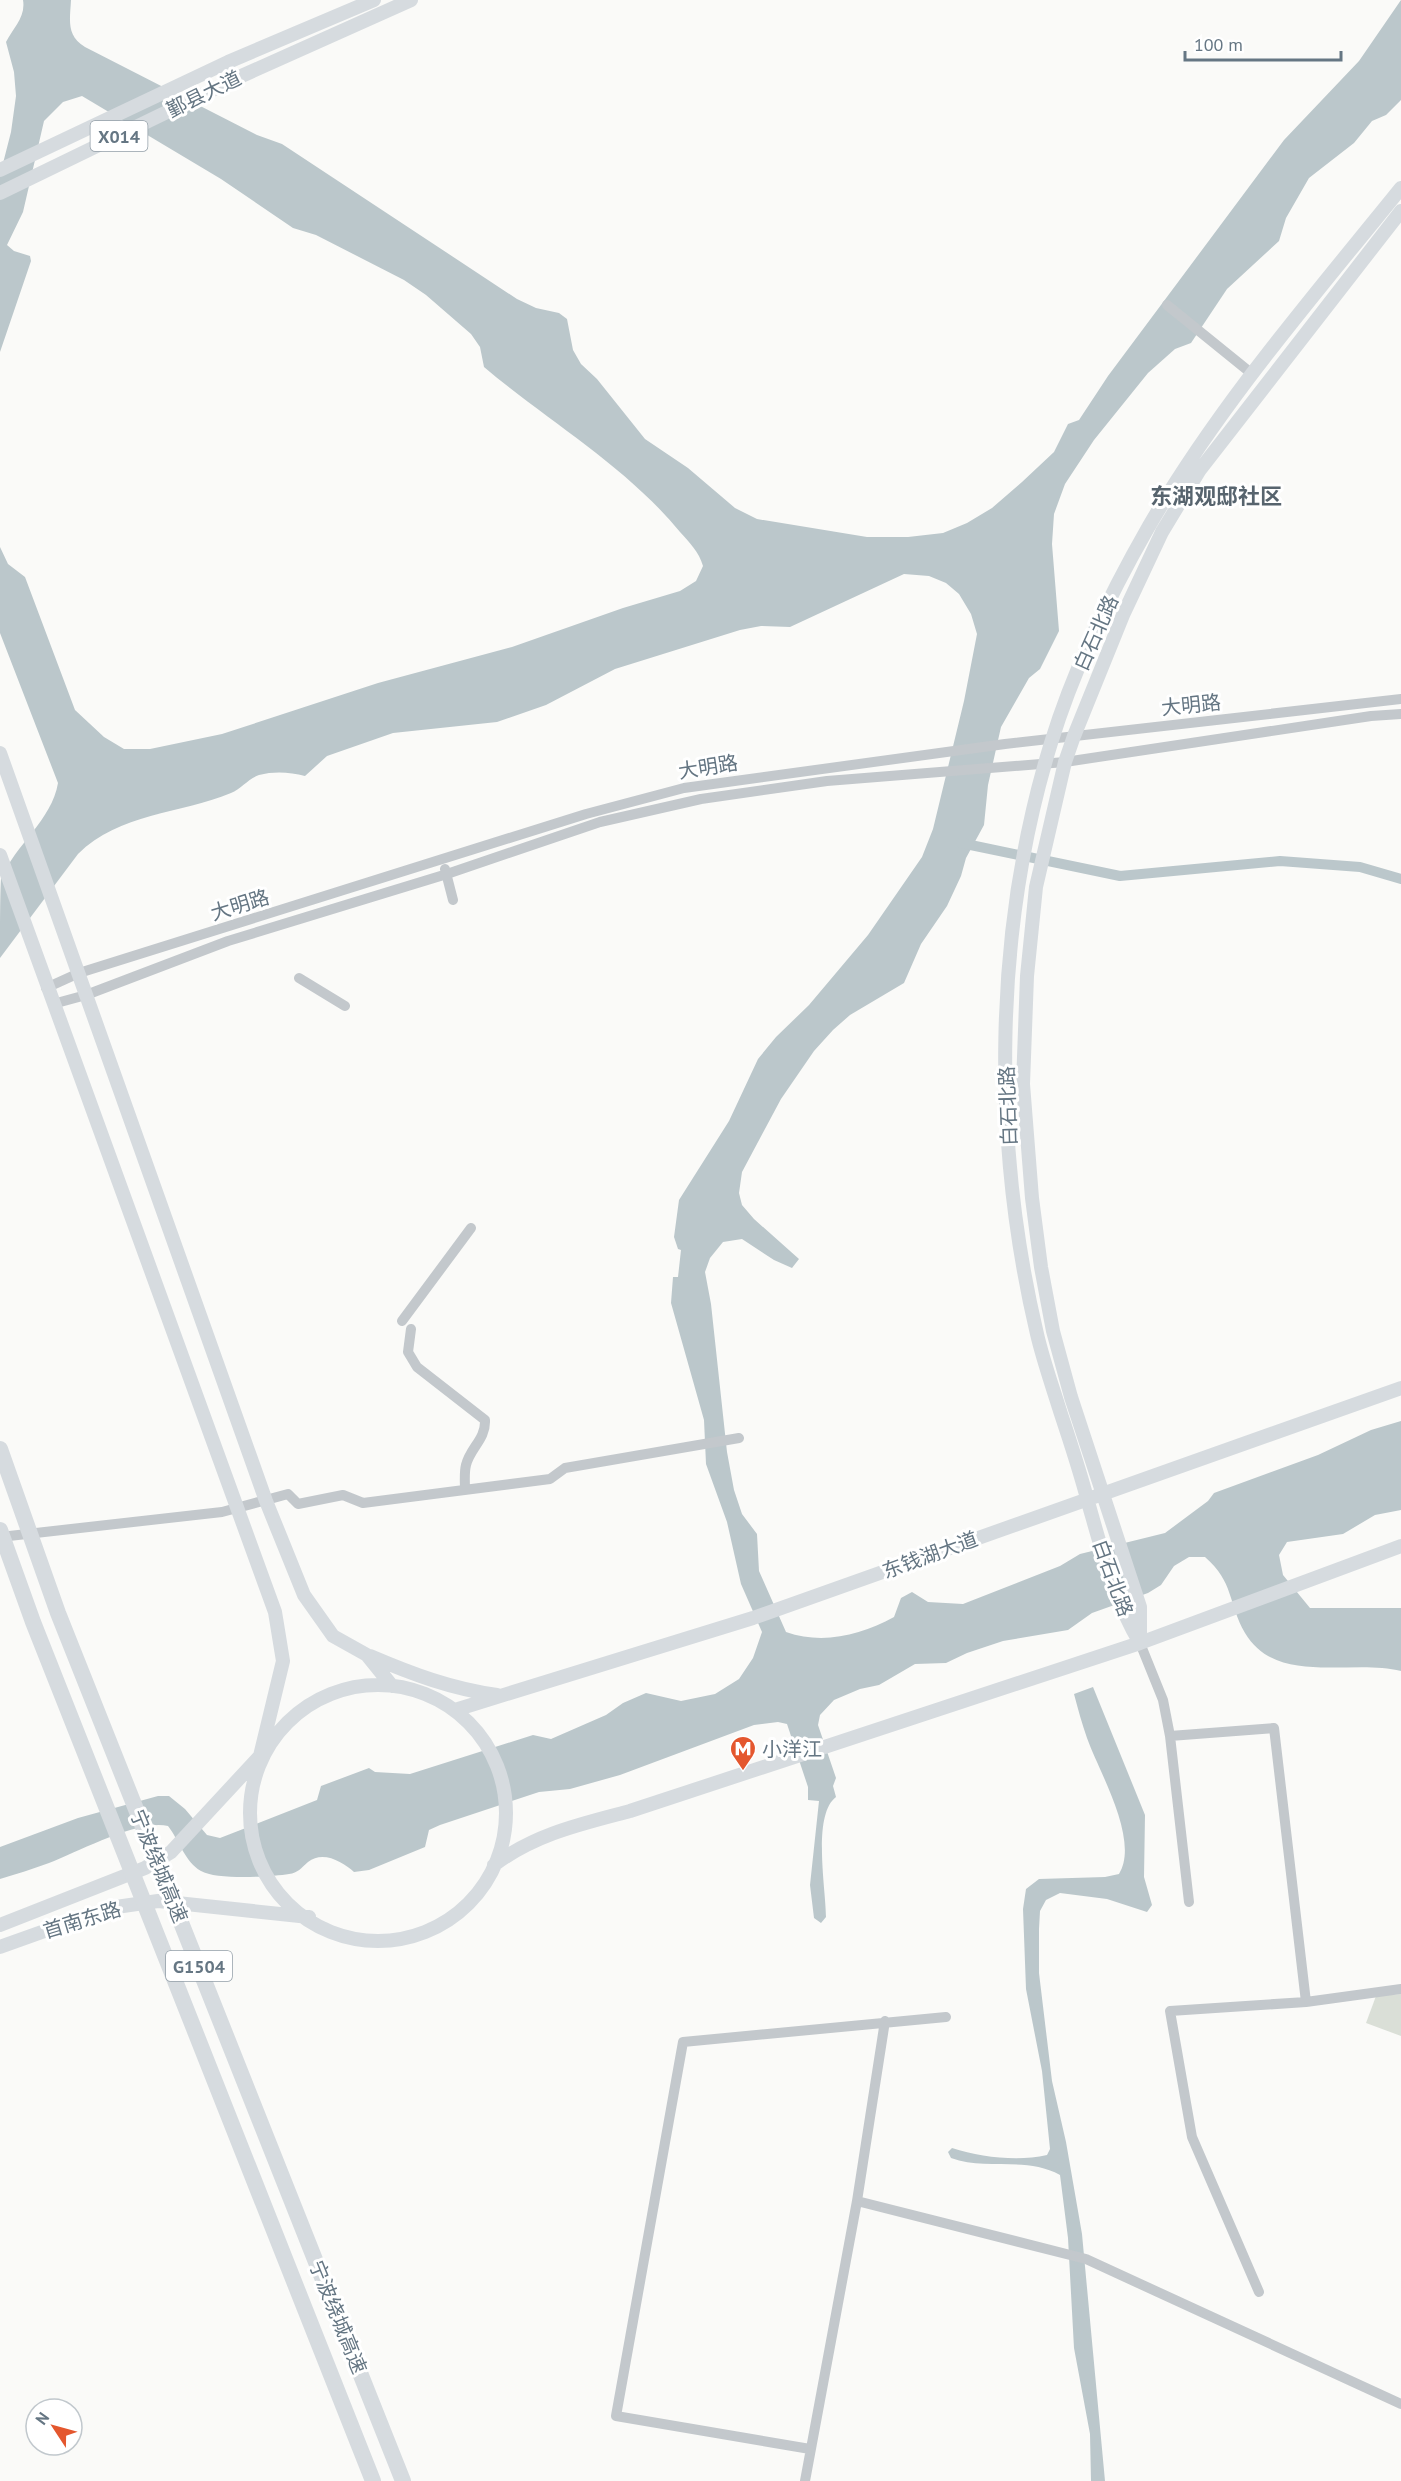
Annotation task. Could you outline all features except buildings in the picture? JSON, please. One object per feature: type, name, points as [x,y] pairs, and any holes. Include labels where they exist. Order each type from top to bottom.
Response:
[{"type":"highway","name":"宁波绕城高速","points":[[0,1449],[58,1613],[403,2481]]},
{"type":"highway","name":"宁波绕城高速","points":[[0,1530],[37,1634],[374,2481]]},
{"type":"main road","name":"鄞县大道","points":[[0,170],[228,62],[374,0]]},
{"type":"main road","name":"鄞县大道","points":[[0,193],[237,78],[411,0]]},
{"type":"main road","name":"白石北路","points":[[1140,1643],[1122,1611],[1098,1540],[1088,1499],[1037,1337],[1021,1257],[1008,1127],[1007,1038],[1012,941],[1018,885],[1052,738],[1090,643],[1118,583],[1186,467],[1251,374],[1401,188]]},
{"type":"main road","name":"白石北路","points":[[1140,1643],[1140,1607],[1114,1533],[1053,1331],[1032,1198],[1025,1107],[1023,1031],[1030,928],[1036,887],[1065,762],[1074,736],[1123,615],[1162,532],[1199,471],[1401,211]]},
{"type":"main road","points":[[0,753],[56,905],[266,1501],[304,1595],[333,1636],[367,1655],[445,1685],[466,1691],[505,1695]]},
{"type":"main road","points":[[0,855],[46,988],[275,1612],[283,1661],[246,1813],[256,1851],[275,1887],[309,1917],[341,1933],[380,1945],[420,1938],[457,1917],[481,1890],[494,1865],[516,1849],[555,1831],[630,1811],[1140,1643],[1401,1546]]},
{"type":"main road","name":"东钱湖大道","points":[[455,1710],[753,1618],[1401,1388]]},
{"type":"main road","points":[[367,1655],[392,1686]]},
{"type":"main road","name":"首南东路","points":[[0,1925],[146,1868],[171,1852],[260,1756],[298,1710],[343,1690],[392,1686],[426,1694],[455,1710],[485,1739],[504,1780],[507,1819],[494,1865]]},
{"type":"main road","name":"首南东路","points":[[0,1947],[109,1908],[158,1901],[309,1917]]},
{"type":"street","points":[[1167,305],[1251,374]]},
{"type":"street","name":"大明路","points":[[46,988],[80,973],[443,861],[586,814],[684,788],[1052,738],[1401,699]]},
{"type":"street","name":"大明路","points":[[53,1004],[86,995],[228,941],[447,874],[600,822],[701,799],[826,781],[1000,765],[1065,762],[1371,716],[1401,714]]},
{"type":"street","points":[[443,861],[453,900]]},
{"type":"street","points":[[299,978],[345,1006]]},
{"type":"street","points":[[402,1321],[471,1228]]},
{"type":"street","points":[[411,1329],[408,1352],[417,1367],[484,1420],[485,1432],[472,1450],[466,1466],[465,1490]]},
{"type":"street","points":[[0,1537],[236,1509],[288,1494],[298,1504],[344,1496],[363,1503],[550,1479],[565,1468],[739,1438]]},
{"type":"street","points":[[1140,1643],[1163,1700],[1170,1736],[1189,1902]]},
{"type":"street","points":[[1170,1736],[1274,1728],[1306,2002]]},
{"type":"street","points":[[1259,2292],[1192,2137],[1170,2011],[1306,2002],[1401,1989]]},
{"type":"street","points":[[810,2449],[616,2416],[683,2042],[946,2016]]},
{"type":"street","points":[[805,2481],[857,2201],[885,2021]]},
{"type":"street","points":[[857,2201],[1086,2259],[1401,2404]]},
{"type":"shaded area","points":[[23,0],[71,0],[72,32],[85,47],[257,135],[282,144],[517,299],[536,308],[559,313],[567,319],[573,350],[581,364],[597,379],[645,439],[688,468],[735,508],[757,519],[867,537],[908,537],[943,533],[967,523],[992,508],[1054,452],[1068,424],[1079,420],[1108,376],[1284,140],[1359,61],[1401,0],[1401,100],[1386,115],[1372,121],[1354,143],[1309,178],[1286,218],[1279,241],[1227,289],[1191,343],[1175,349],[1148,373],[1094,440],[1065,484],[1054,514],[1052,544],[1059,631],[1040,669],[1029,678],[1001,727],[988,785],[984,825],[966,858],[961,876],[947,906],[921,944],[904,983],[850,1015],[814,1051],[781,1099],[742,1172],[739,1193],[742,1205],[754,1219],[799,1259],[792,1268],[774,1260],[742,1239],[723,1242],[710,1258],[705,1272],[711,1304],[727,1452],[734,1490],[742,1514],[757,1534],[759,1571],[786,1632],[814,1638],[828,1638],[868,1629],[894,1617],[901,1598],[912,1592],[928,1602],[963,1604],[1060,1566],[1080,1554],[1165,1533],[1208,1501],[1214,1493],[1318,1455],[1371,1430],[1401,1421],[1401,1510],[1375,1515],[1343,1534],[1287,1542],[1279,1555],[1283,1575],[1310,1608],[1401,1608],[1401,1671],[1382,1668],[1317,1667],[1276,1660],[1259,1650],[1245,1633],[1226,1584],[1205,1557],[1189,1557],[1174,1566],[1161,1585],[1148,1593],[1092,1613],[1068,1630],[1003,1641],[946,1663],[915,1664],[879,1685],[860,1689],[834,1700],[820,1715],[818,1725],[836,1778],[833,1786],[836,1797],[829,1806],[824,1819],[822,1835],[826,1917],[821,1923],[814,1918],[810,1885],[819,1801],[808,1800],[808,1787],[787,1724],[778,1722],[754,1725],[620,1775],[570,1789],[539,1792],[440,1825],[429,1830],[425,1847],[369,1870],[354,1872],[339,1861],[320,1857],[289,1874],[243,1877],[208,1874],[195,1867],[168,1826],[155,1825],[125,1832],[49,1863],[0,1879],[0,1847],[78,1818],[158,1796],[169,1796],[185,1809],[207,1835],[220,1838],[317,1800],[321,1786],[369,1768],[375,1772],[410,1774],[533,1735],[551,1739],[606,1715],[623,1703],[646,1693],[681,1701],[715,1694],[739,1679],[753,1658],[762,1632],[741,1584],[727,1522],[706,1464],[704,1420],[671,1303],[673,1277],[678,1277],[681,1250],[678,1249],[674,1237],[679,1200],[729,1121],[758,1059],[776,1037],[809,1005],[868,935],[922,857],[933,829],[964,701],[977,634],[971,614],[959,594],[946,583],[929,576],[904,574],[790,627],[761,626],[740,630],[615,669],[546,705],[497,722],[393,733],[327,756],[305,776],[282,772],[259,775],[231,793],[131,822],[94,840],[78,854],[0,958],[1,879],[15,855],[49,809],[58,783],[0,633],[0,547],[8,564],[25,577],[75,710],[104,737],[124,749],[150,749],[222,734],[378,683],[512,647],[623,608],[680,591],[696,581],[703,566],[691,544],[636,486],[484,367],[480,347],[471,334],[426,295],[404,280],[316,235],[293,228],[221,179],[82,96],[63,102],[44,121],[23,212],[7,245],[14,251],[30,256],[31,261],[0,352],[0,175],[11,132],[16,96],[14,72],[6,42],[21,17]]},
{"type":"shaded area","points":[[1093,1687],[1145,1815],[1144,1877],[1152,1905],[1147,1912],[1107,1899],[1060,1893],[1046,1900],[1040,1911],[1039,1973],[1052,2081],[1066,2142],[1082,2234],[1105,2481],[1091,2481],[1090,2434],[1074,2348],[1068,2238],[1060,2175],[1034,2166],[964,2162],[951,2158],[948,2152],[952,2148],[987,2156],[1024,2158],[1047,2155],[1050,2149],[1042,2071],[1026,1989],[1023,1909],[1026,1889],[1039,1879],[1105,1877],[1119,1874],[1124,1860],[1125,1843],[1121,1825],[1087,1738],[1074,1694]]},
{"type":"shaded area","points":[[1401,1994],[1401,2036],[1366,2023],[1376,1996]]},
{"type":"waterway","points":[[961,843],[1120,876],[1280,861],[1360,867],[1401,879]]},
{"type":"place","name":"小洋江","points":[[743,1772]]},
{"type":"district","name":"东湖观邸社区","points":[[1216,496]]}]
